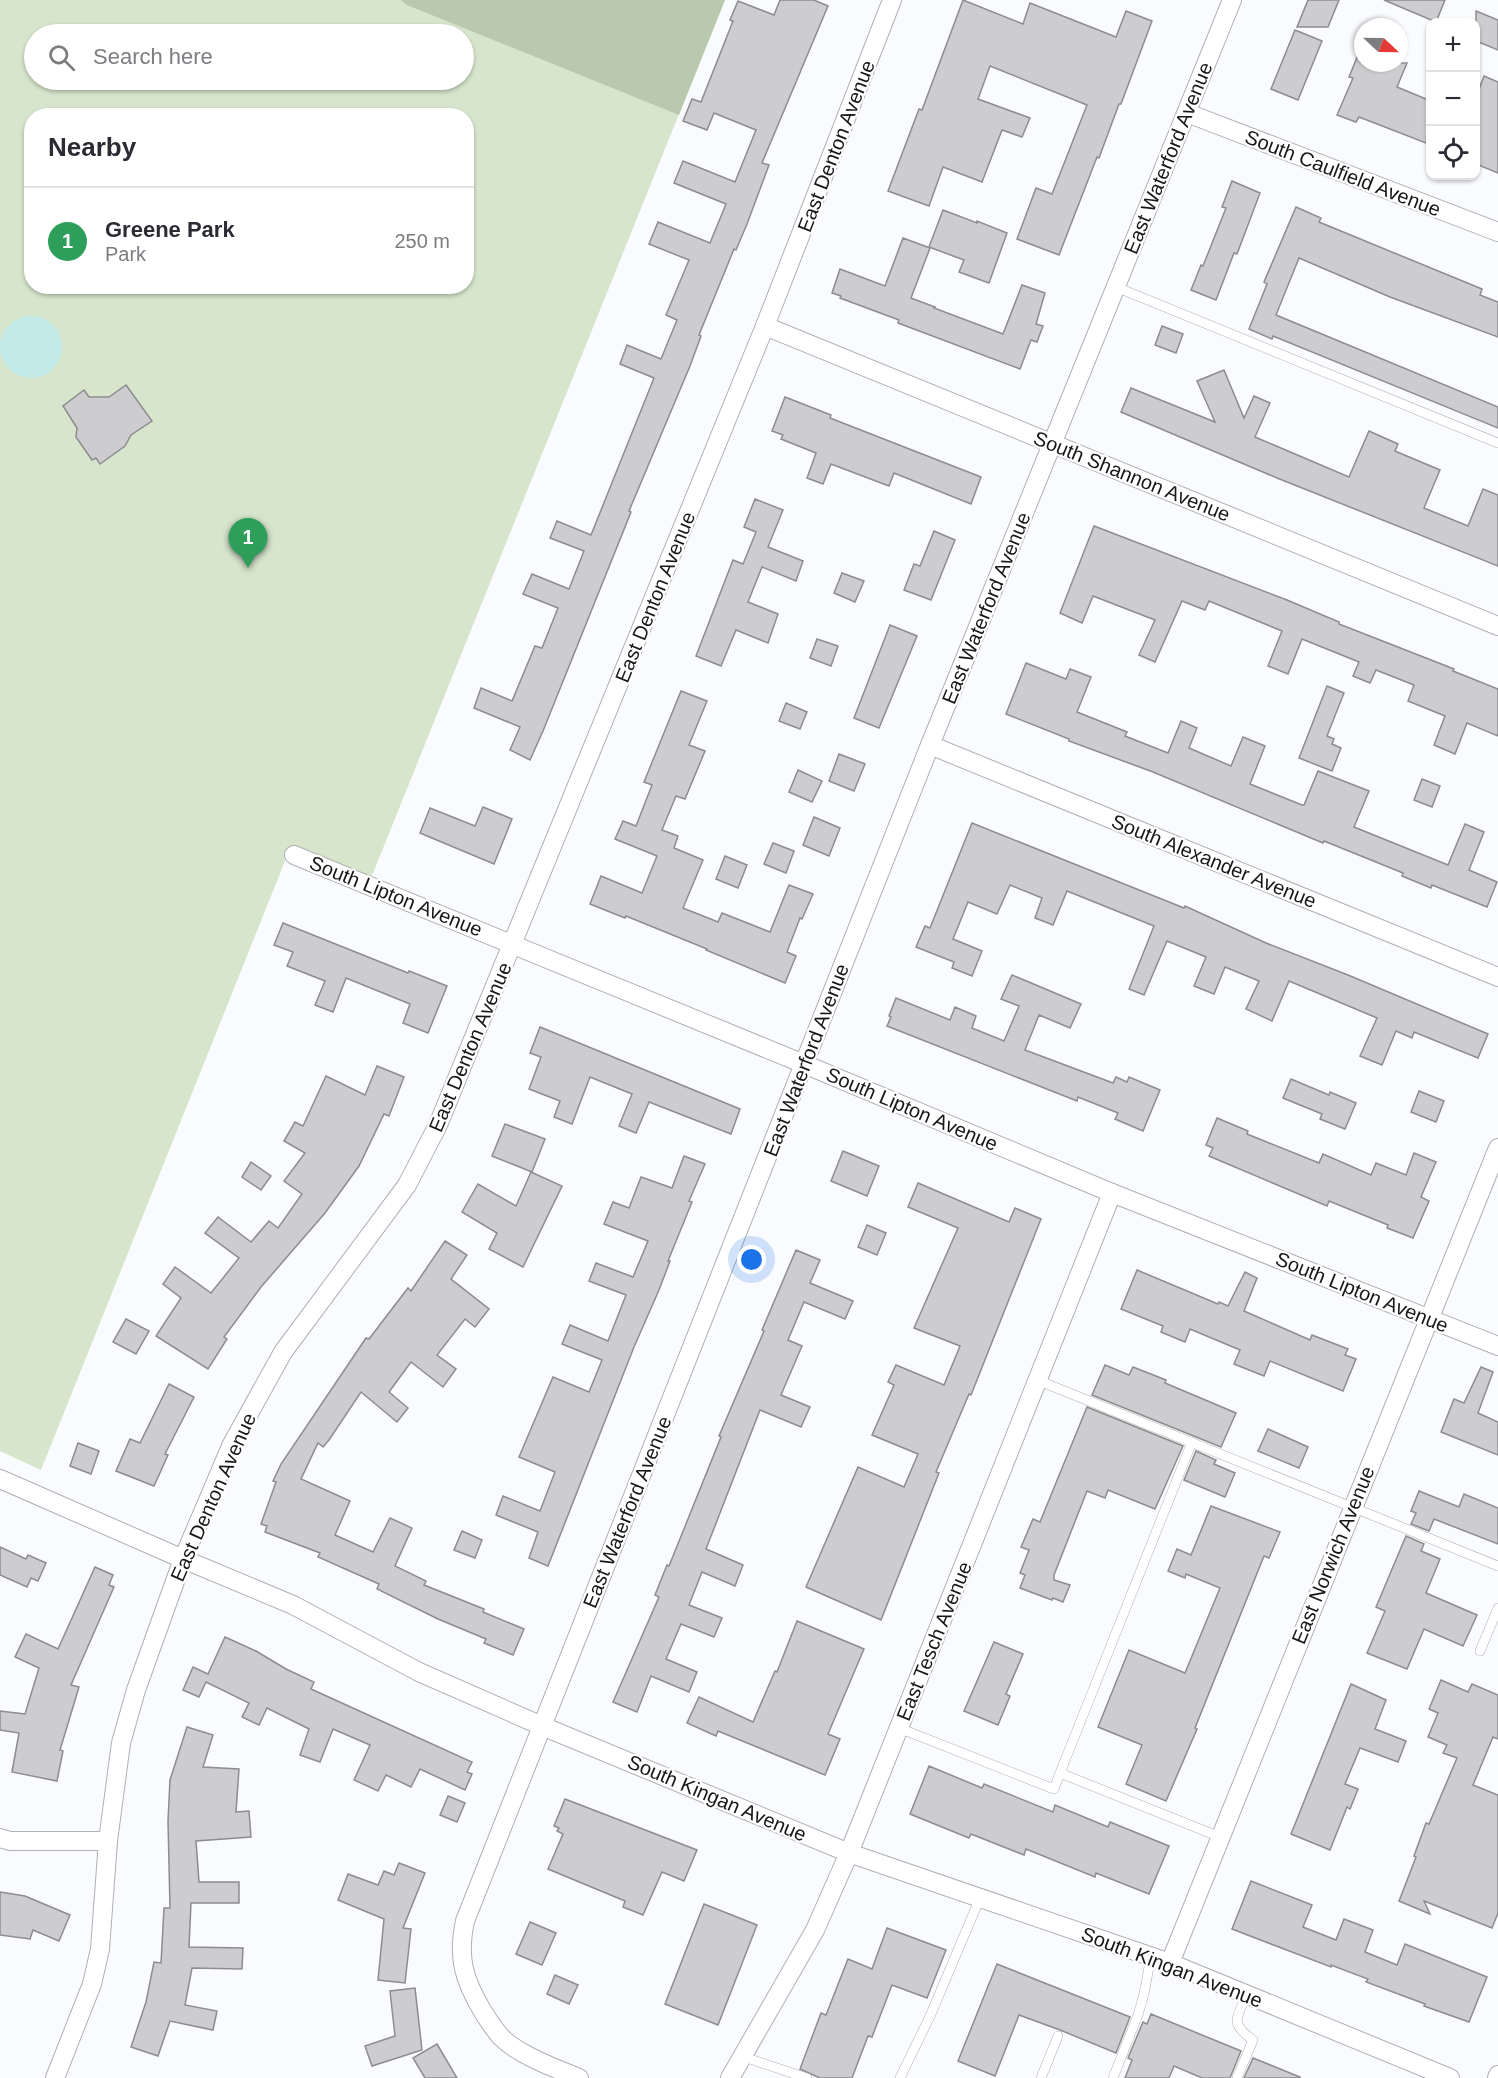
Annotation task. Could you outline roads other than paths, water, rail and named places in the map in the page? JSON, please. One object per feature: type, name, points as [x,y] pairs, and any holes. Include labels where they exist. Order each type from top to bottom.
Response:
[{"type":"street","name":"East Denton Avenue","points":[[56,2078],[92,1984],[98,1958],[104,1909],[108,1841],[121,1743],[136,1690],[183,1559],[232,1444],[284,1352],[407,1185],[438,1125],[765,327],[892,0]]},
{"type":"street","name":"East Waterford Avenue","points":[[579,2078],[535,2059],[503,2039],[475,1998],[464,1975],[461,1941],[465,1921],[930,744],[1232,0]]},
{"type":"street","name":"South Caulfield Avenue","points":[[1187,113],[1498,232]]},
{"type":"street","name":"South Shannon Avenue","points":[[765,327],[1498,626]]},
{"type":"street","name":"South Alexander Avenue","points":[[930,744],[1498,977]]},
{"type":"street","name":"South Lipton Avenue","points":[[294,855],[1112,1193],[1498,1346]]},
{"type":"street","name":"East Norwich Avenue","points":[[1170,1963],[1498,1148]]},
{"type":"street","name":"East Tesch Avenue","points":[[730,2078],[744,2057],[814,1930],[849,1853],[1112,1193]]},
{"type":"street","name":"South Kingan Avenue","points":[[0,1479],[293,1605],[419,1672],[542,1726],[849,1853],[1170,1963],[1450,2078]]},
{"type":"street","points":[[0,1838],[10,1841],[108,1841]]},
{"type":"lane","points":[[1116,287],[1498,443]]},
{"type":"lane","points":[[1038,1380],[1498,1566]]},
{"type":"lane","points":[[899,1728],[1054,1789],[1192,1442]]},
{"type":"lane","points":[[1480,1651],[1498,1608]]},
{"type":"lane","points":[[1060,1773],[1220,1838]]},
{"type":"lane","points":[[900,2078],[931,2014],[980,1898]]},
{"type":"lane","points":[[1113,2078],[1138,2015],[1151,1956]]},
{"type":"lane","points":[[1237,2078],[1253,2040],[1239,2030],[1236,2020],[1246,1994]]},
{"type":"lane","points":[[1041,2078],[1058,2036]]},
{"type":"lane","points":[[744,2057],[807,2078]]},
{"type":"water","points":[[25,316],[37,316],[53,325],[60,335],[62,347],[60,359],[53,369],[37,378],[25,378],[14,373],[5,364],[0,353],[0,341],[5,330],[14,321]]},
{"type":"place","name":"Greene Park","points":[[248,568]]}]
